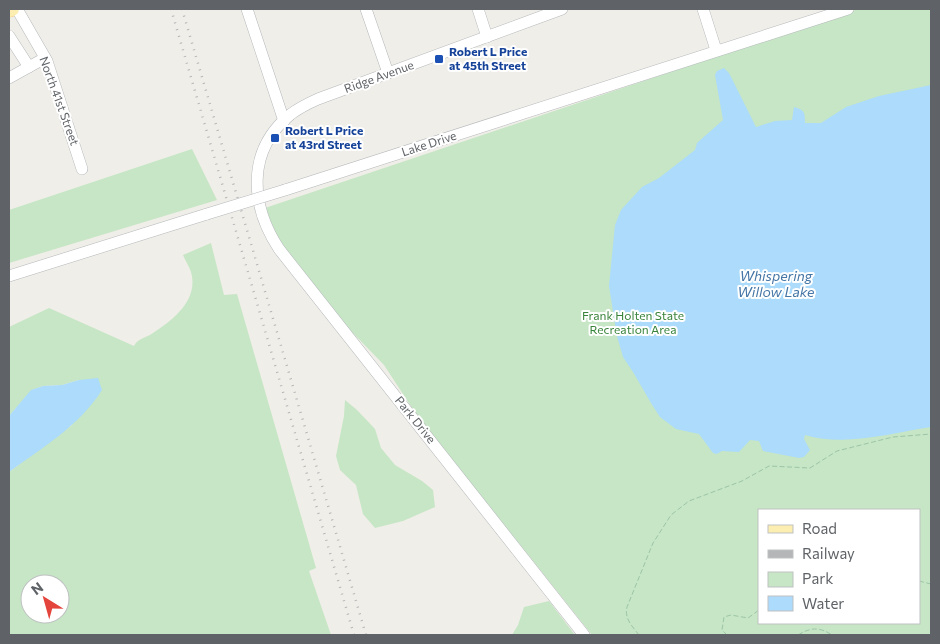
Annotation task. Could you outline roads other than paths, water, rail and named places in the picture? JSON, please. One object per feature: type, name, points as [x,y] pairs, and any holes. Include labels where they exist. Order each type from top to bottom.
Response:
[{"type":"street","name":"North 41st Street","points":[[17,9],[45,58],[82,169]]},
{"type":"street","points":[[248,9],[284,121]]},
{"type":"street","points":[[366,9],[388,73]]},
{"type":"street","points":[[478,9],[487,37]]},
{"type":"street","name":"Ridge Avenue","points":[[258,198],[257,176],[261,157],[270,138],[296,110],[318,99],[562,9]]},
{"type":"street","points":[[703,9],[716,50]]},
{"type":"street","name":"Lake Drive","points":[[9,276],[285,190],[848,9]]},
{"type":"street","points":[[9,36],[29,67]]},
{"type":"street","points":[[9,78],[45,58]]},
{"type":"street","name":"Park Drive","points":[[258,198],[264,223],[279,249],[584,635]]},
{"type":"water","name":"Whispering Willow Lake","points":[[724,68],[729,73],[756,127],[775,121],[792,120],[794,107],[804,112],[805,123],[821,123],[846,107],[879,96],[931,85],[931,427],[868,438],[836,440],[805,435],[804,439],[810,450],[804,457],[799,458],[763,451],[759,441],[750,440],[739,452],[722,451],[717,454],[713,453],[699,434],[676,429],[660,417],[623,357],[617,336],[609,286],[615,225],[621,210],[642,187],[659,178],[695,150],[697,143],[723,120],[715,75],[717,71]]},
{"type":"water","points":[[98,378],[102,390],[83,414],[60,435],[9,472],[9,416],[31,390],[43,386],[62,385],[79,380]]},
{"type":"railway","points":[[171,9],[354,635]]},
{"type":"railway","points":[[182,9],[366,635]]},
{"type":"place","name":"Robert L Price at 45th Street","points":[[439,59]]},
{"type":"place","name":"Robert L Price at 43rd Street","points":[[275,138]]},
{"type":"park label","name":"Frank Holten State Recreation Area","points":[[633,323]]}]
